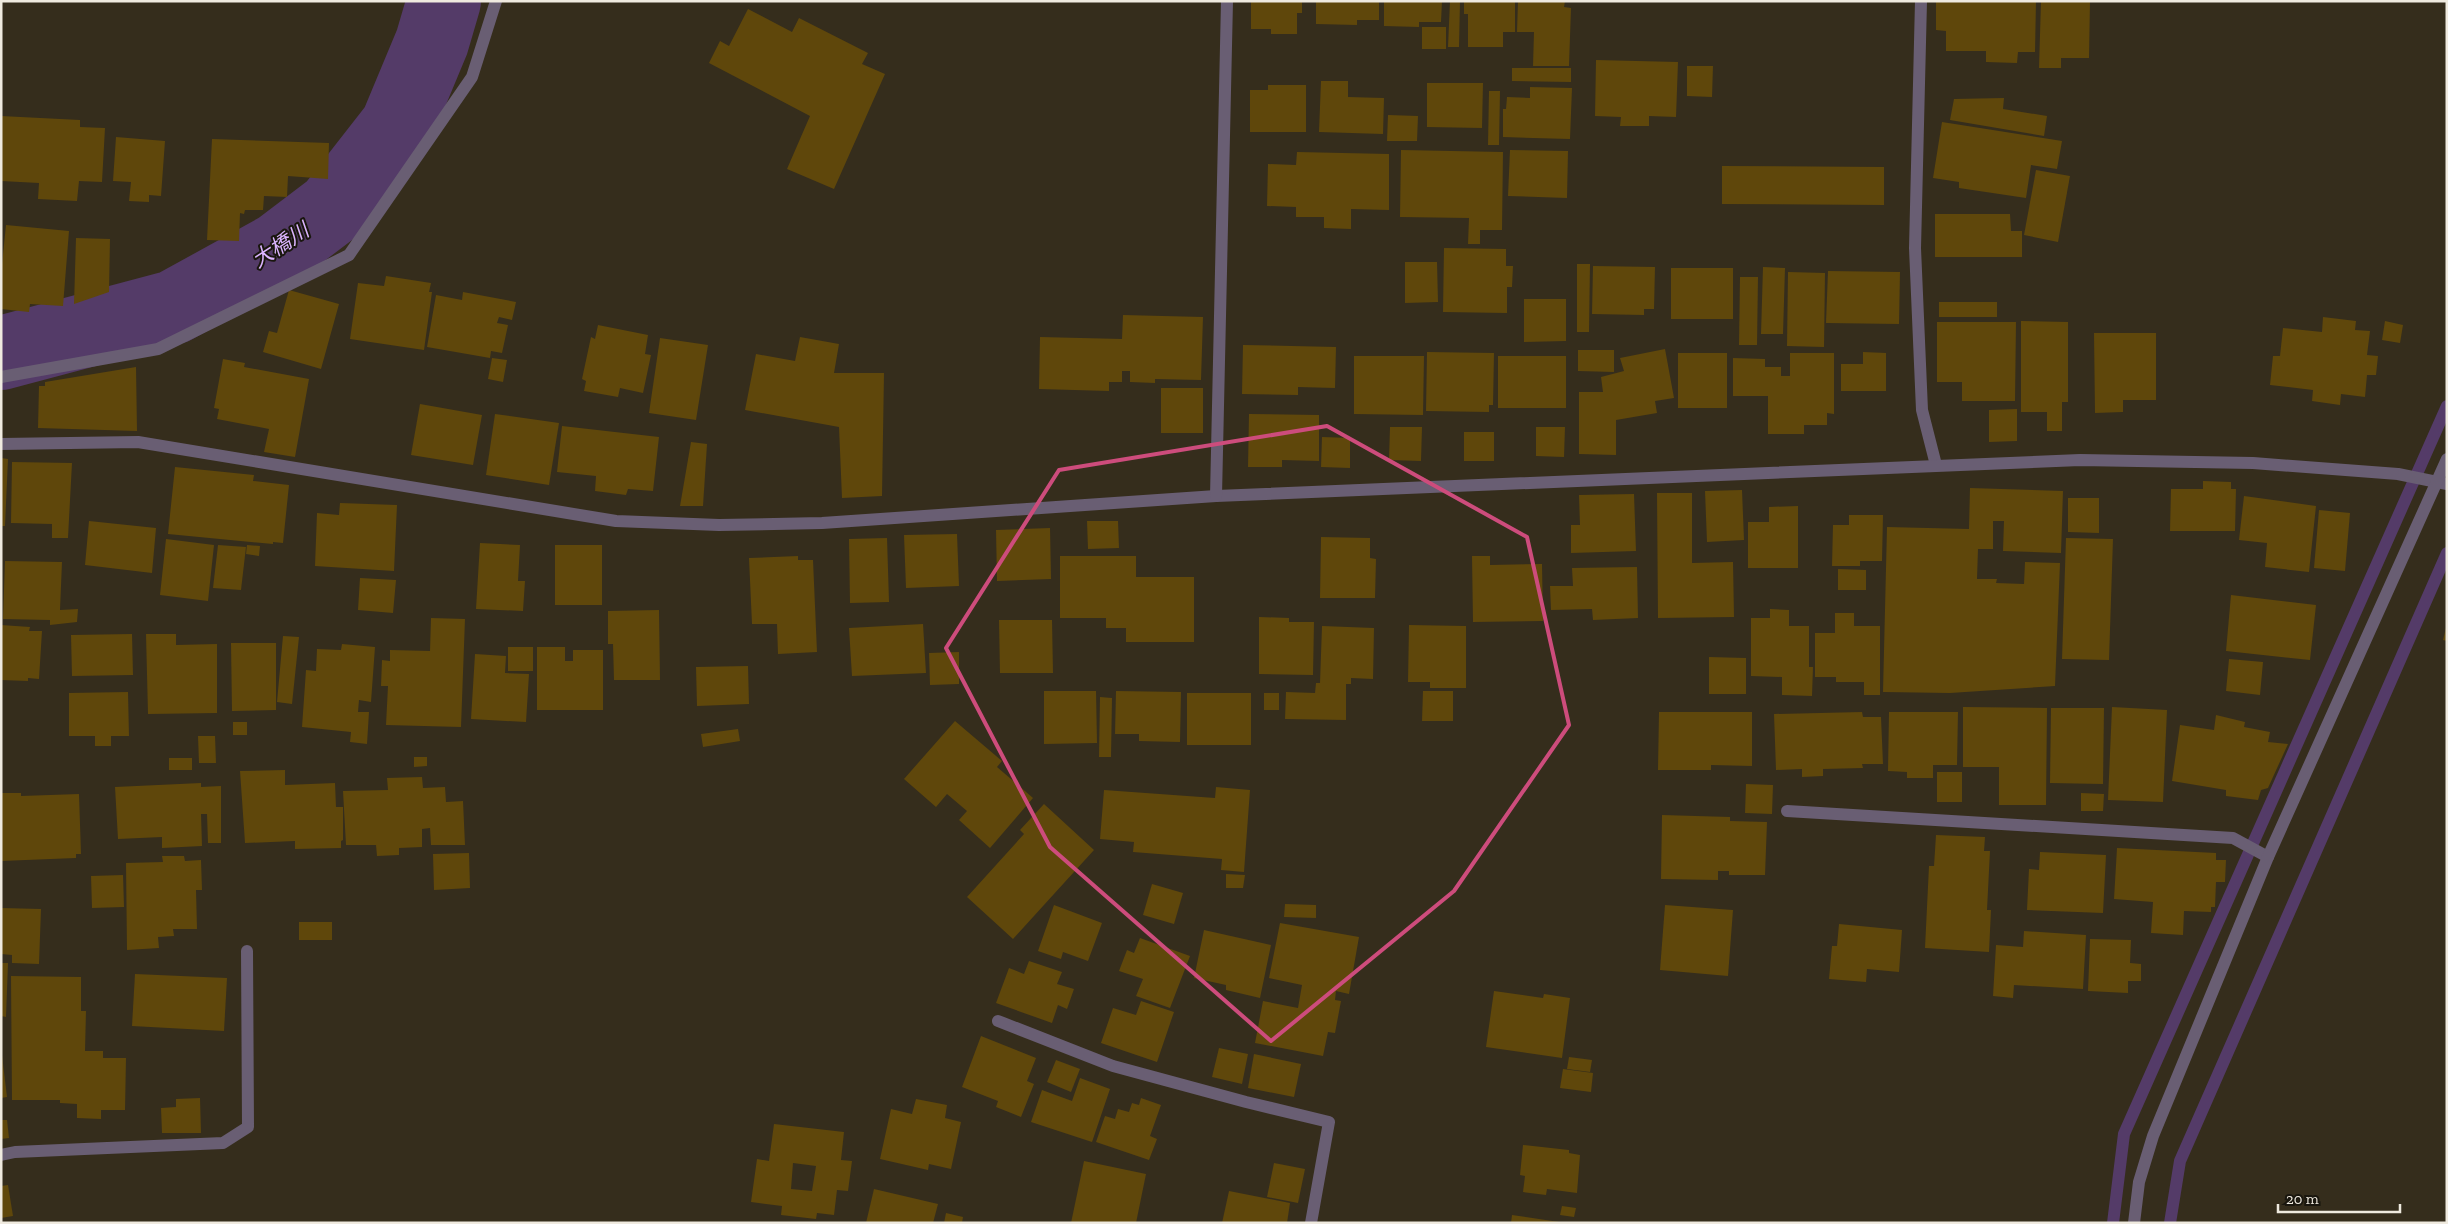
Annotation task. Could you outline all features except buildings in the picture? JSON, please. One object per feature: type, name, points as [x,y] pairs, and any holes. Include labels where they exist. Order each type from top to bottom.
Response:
[{"type":"street","points":[[1,377],[158,349],[348,255],[472,77],[496,1]]},
{"type":"street","points":[[1216,496],[1227,1]]},
{"type":"street","points":[[1921,1],[1915,248],[1922,410],[1936,466]]},
{"type":"street","points":[[1,444],[138,442],[616,521],[719,525],[822,523],[1216,496],[2080,460],[2253,463],[2398,474],[2442,483]]},
{"type":"street","points":[[2134,1223],[2140,1182],[2152,1136],[2268,857],[2442,483],[2447,458]]},
{"type":"street","points":[[1787,811],[2234,838],[2268,857]]},
{"type":"street","points":[[1,1155],[15,1152],[223,1143],[248,1127],[247,951]]},
{"type":"street","points":[[998,1021],[1113,1066],[1246,1102],[1330,1122],[1311,1223]]},
{"type":"highlighted area","points":[[1327,426],[1527,537],[1569,725],[1454,891],[1271,1041],[1050,847],[946,648],[1059,470]]},
{"type":"waterway","name":"大橋川","points":[[1,353],[174,307],[279,249],[333,208],[397,126],[432,42],[444,1]]},
{"type":"waterway","points":[[2113,1223],[2124,1134],[2447,406]]},
{"type":"waterway","points":[[2170,1223],[2180,1161],[2447,553]]}]
